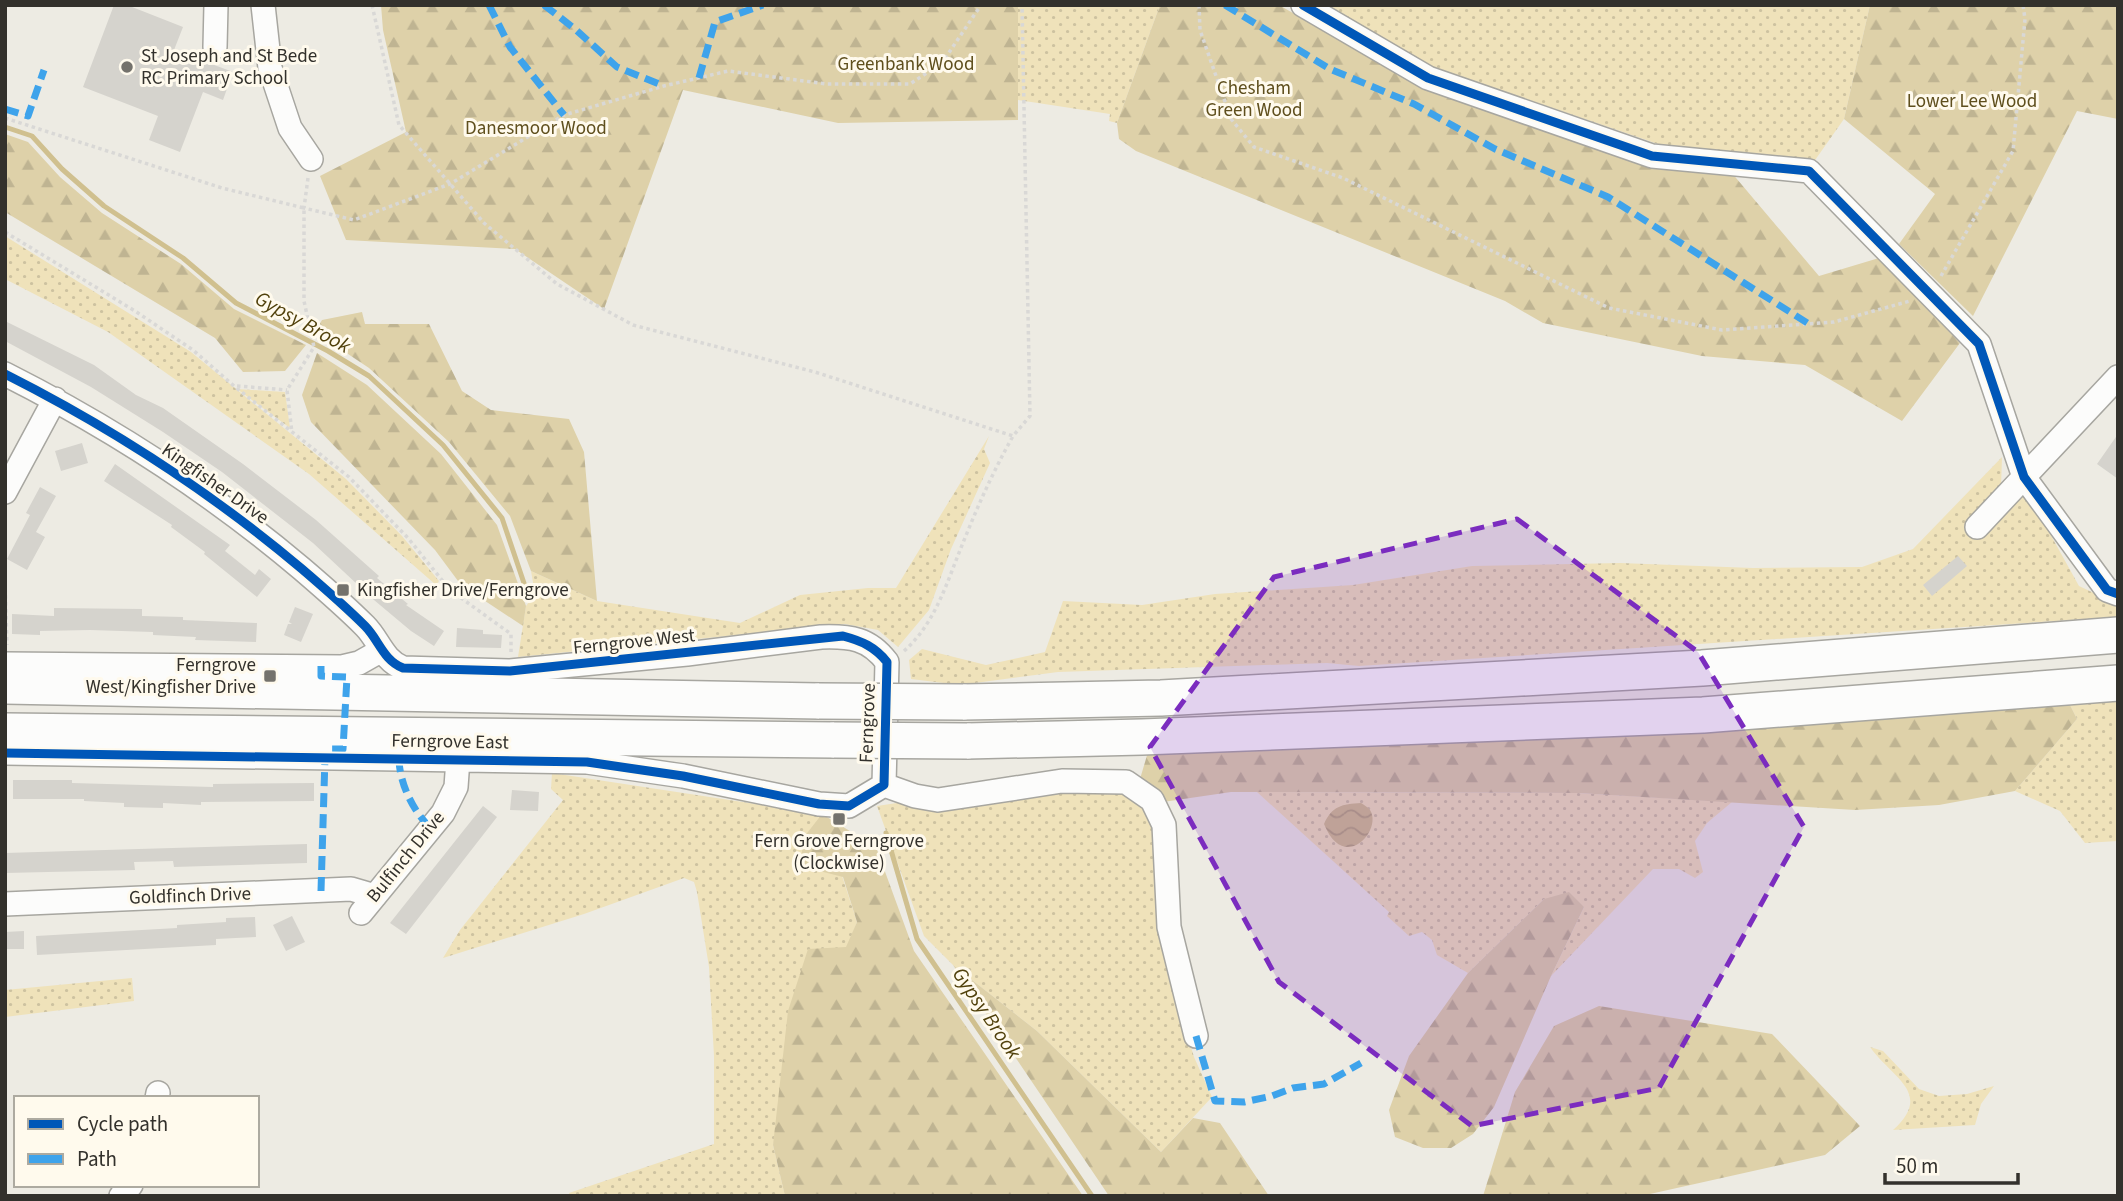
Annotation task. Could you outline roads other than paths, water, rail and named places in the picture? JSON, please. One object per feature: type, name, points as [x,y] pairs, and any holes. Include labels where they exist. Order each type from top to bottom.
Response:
[{"type":"highway","points":[[5,685],[819,701],[963,702],[1161,698],[1702,668],[2118,635]]},
{"type":"highway","points":[[5,731],[967,741],[1142,737],[1703,715],[2118,683]]},
{"type":"street","points":[[215,47],[216,5]]},
{"type":"street","points":[[264,5],[270,68],[290,128],[311,159]]},
{"type":"street","points":[[1303,5],[1428,78],[1652,156],[1809,171],[1979,344],[2024,477],[2107,590],[2118,594]]},
{"type":"street","name":"Kingfisher Drive","points":[[5,374],[55,399],[186,482],[247,526],[367,627],[382,650]]},
{"type":"street","points":[[1977,527],[2118,377]]},
{"type":"street","points":[[5,492],[55,399]]},
{"type":"street","name":"Ferngrove West","points":[[382,650],[388,660],[403,668],[510,671],[843,636],[878,649],[887,662]]},
{"type":"street","points":[[6,664],[342,667],[359,663],[382,650]]},
{"type":"street","name":"Ferngrove","points":[[884,785],[887,662]]},
{"type":"street","name":"Ferngrove East","points":[[5,753],[587,762],[683,776],[819,804],[849,806],[884,785]]},
{"type":"street","name":"Bulfinch Drive","points":[[368,904],[443,813],[456,787],[458,759]]},
{"type":"street","points":[[884,785],[915,796],[938,800],[1062,780],[1126,782],[1152,800],[1164,825],[1169,928],[1196,1036]]},
{"type":"street","name":"Goldfinch Drive","points":[[5,904],[351,889],[368,904]]},
{"type":"water","points":[[1361,803],[1370,810],[1373,818],[1371,828],[1359,843],[1351,847],[1341,846],[1332,839],[1324,824],[1330,813],[1338,807]]},
{"type":"waterway","name":"Gypsy Brook","points":[[5,127],[32,136],[62,169],[104,206],[183,258],[236,303],[328,351],[369,376],[443,445],[502,518],[528,595]]},
{"type":"waterway","name":"Gypsy Brook","points":[[886,833],[917,939],[1092,1196]]},
{"type":"place","name":"St Joseph and St Bede RC Primary School","points":[[127,67]]},
{"type":"place","name":"Kingfisher Drive/Ferngrove","points":[[343,590]]},
{"type":"place","name":"Ferngrove West/Kingfisher Drive","points":[[270,676]]},
{"type":"place","name":"Fern Grove Ferngrove (Clockwise)","points":[[839,819]]},
{"type":"park label","name":"Greenbank Wood","points":[[906,64]]},
{"type":"park label","name":"Chesham Green Wood","points":[[1254,99]]},
{"type":"park label","name":"Lower Lee Wood","points":[[1972,101]]},
{"type":"park label","name":"Danesmoor Wood","points":[[536,128]]}]
